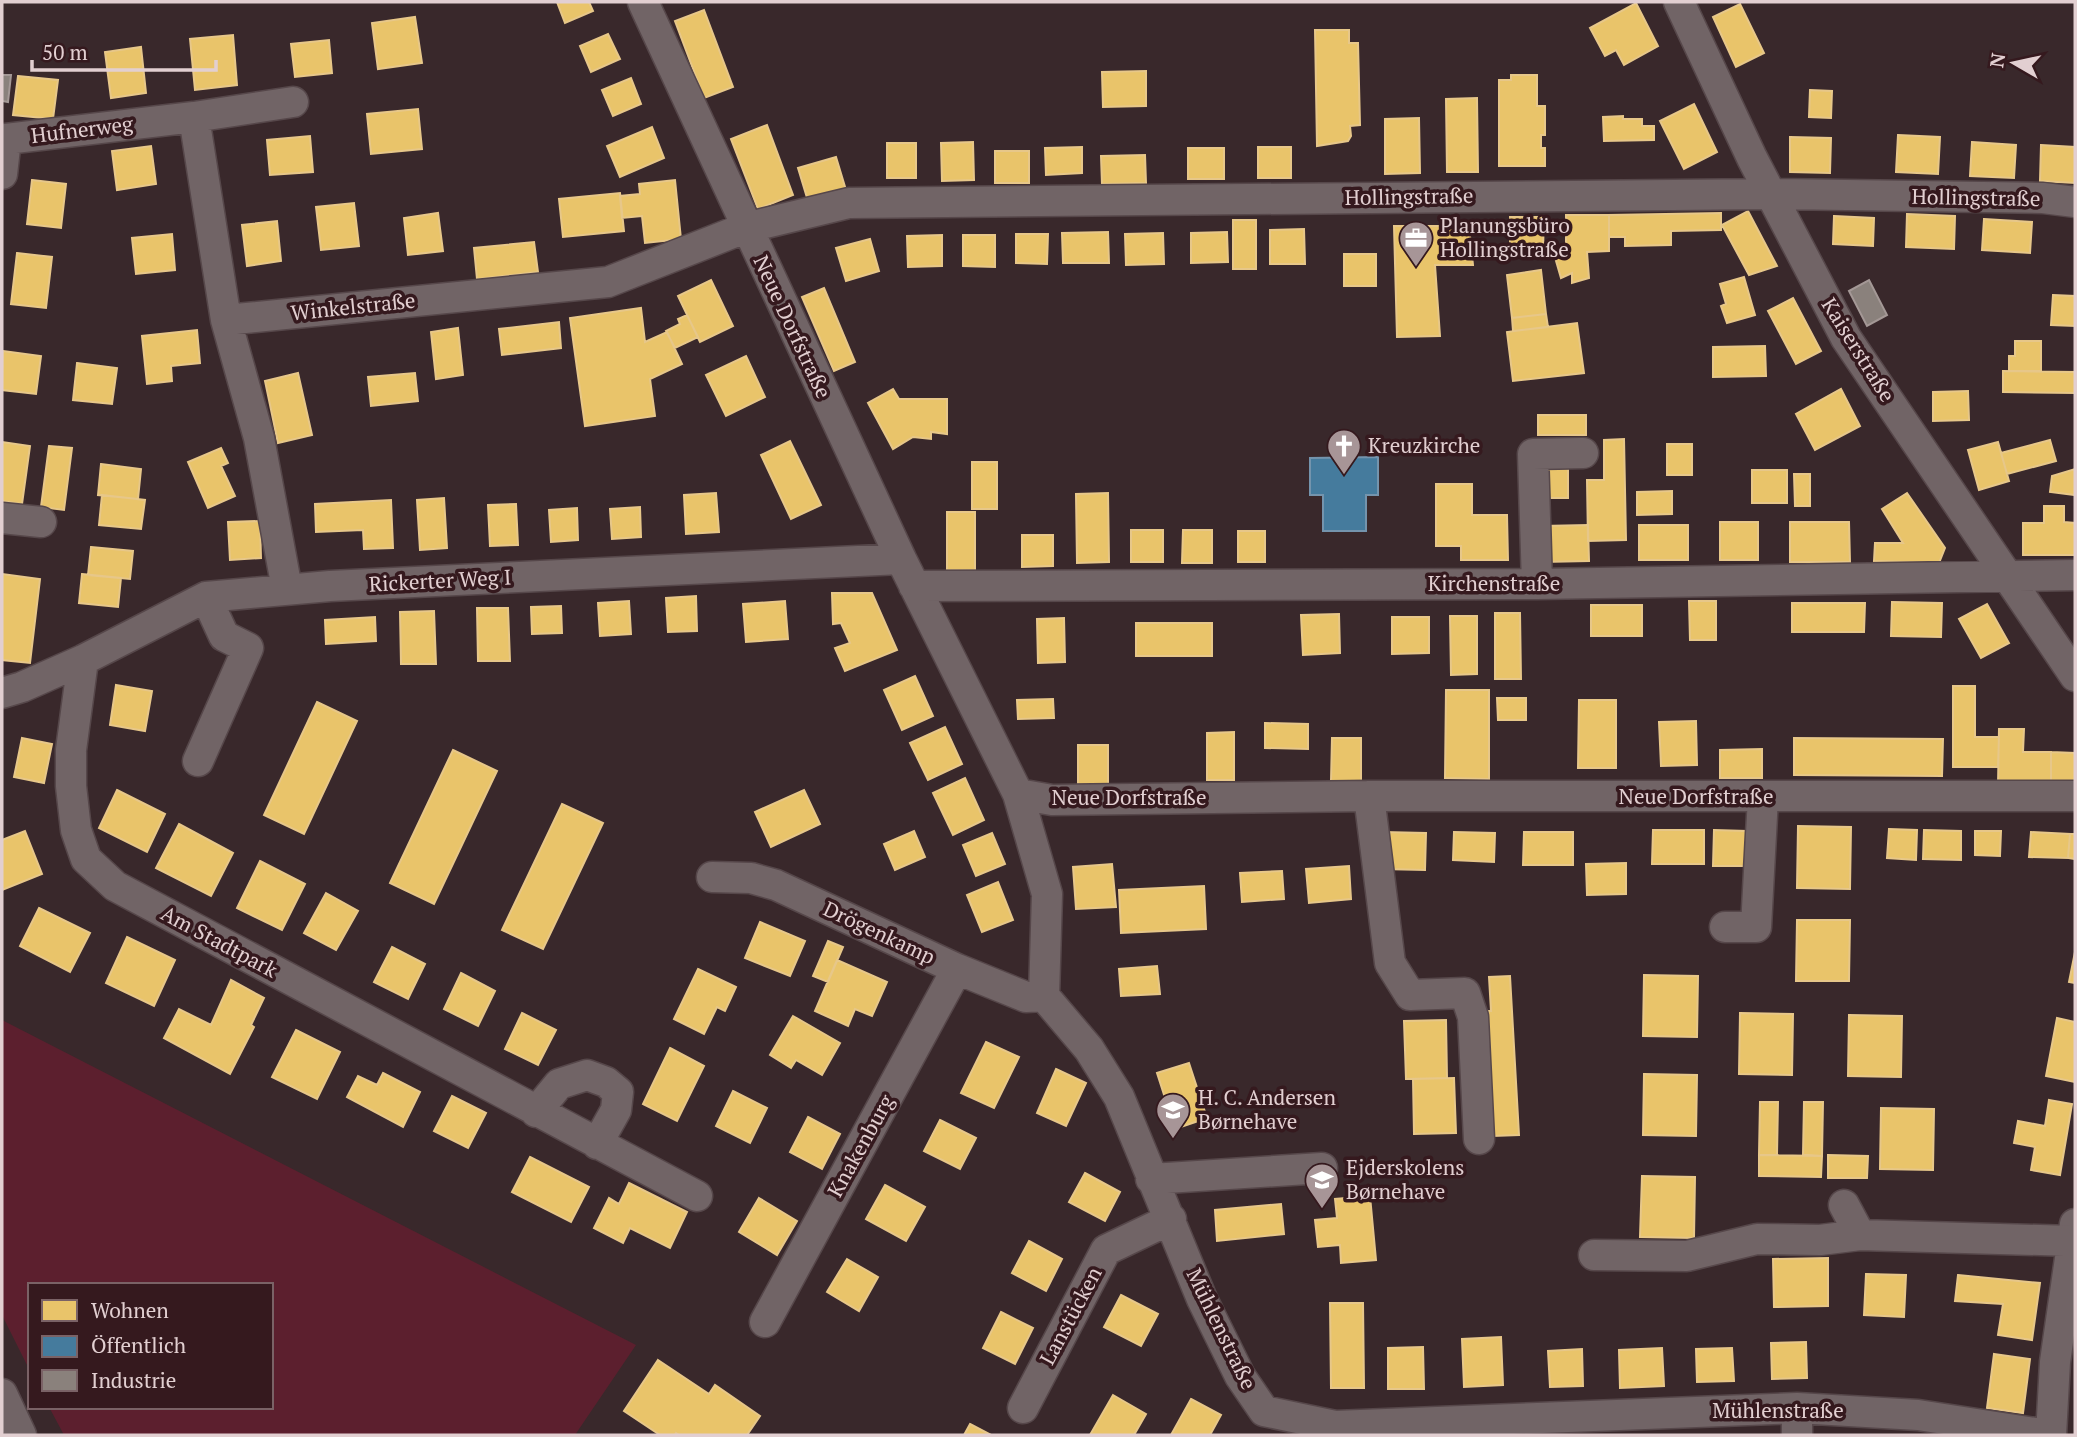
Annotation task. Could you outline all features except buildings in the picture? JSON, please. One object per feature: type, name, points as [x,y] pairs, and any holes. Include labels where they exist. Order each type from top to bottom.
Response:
[{"type":"street","name":"Neue Dorfstraße","points":[[643,2],[901,559],[1018,794],[1052,800],[1369,796],[2075,796]]},
{"type":"street","name":"Kaiserstraße","points":[[1679,2],[1752,158],[1846,338],[2010,576],[2075,676]]},
{"type":"street","name":"Hufnerweg","points":[[2,174],[6,139],[194,117],[293,102]]},
{"type":"street","points":[[194,117],[226,320],[259,438],[287,589]]},
{"type":"street","name":"Hollingstraße","points":[[746,228],[849,203],[1771,194],[2043,198],[2075,202]]},
{"type":"street","name":"Winkelstraße","points":[[226,320],[608,282],[746,228]]},
{"type":"street","points":[[1537,584],[1533,454],[1583,453]]},
{"type":"street","points":[[2,518],[41,523]]},
{"type":"street","name":"Rickerter Weg I","points":[[2,693],[83,660],[206,597],[287,589],[901,559]]},
{"type":"street","name":"Kirchenstraße","points":[[914,586],[1537,584],[2075,575]]},
{"type":"street","points":[[198,761],[248,648],[224,636],[206,597]]},
{"type":"street","name":"Am Stadtpark","points":[[83,660],[71,750],[71,786],[76,830],[86,859],[115,886],[697,1196]]},
{"type":"street","points":[[1018,794],[1046,894],[1044,996]]},
{"type":"street","points":[[1369,796],[1390,963],[1410,995],[1465,993],[1473,1017],[1479,1139]]},
{"type":"street","points":[[1725,927],[1756,927],[1763,797]]},
{"type":"street","name":"Drögenkamp","points":[[712,877],[751,878],[776,885],[957,969],[1026,997],[1044,996]]},
{"type":"street","name":"Knakenburg","points":[[765,1322],[957,969]]},
{"type":"street","name":"Mühlenstraße","points":[[1044,996],[1089,1049],[1119,1097],[1202,1299],[1234,1365],[1264,1411],[1335,1431],[1797,1422],[1918,1415],[2049,1435]]},
{"type":"street","points":[[536,1112],[559,1083],[587,1075],[607,1082],[618,1093],[616,1110],[597,1144]]},
{"type":"street","points":[[1151,1179],[1322,1168]]},
{"type":"street","points":[[1844,1205],[1860,1235]]},
{"type":"street","name":"Lanstücken","points":[[1023,1408],[1106,1250],[1171,1219]]},
{"type":"street","points":[[1594,1255],[1687,1256],[1757,1239],[1820,1240],[1860,1235],[2073,1231],[2055,1362],[2049,1435]]},
{"type":"street","points":[[2,1394],[21,1435]]},
{"type":"shaded area","points":[[2,1020],[636,1345],[575,1435],[64,1435],[50,1409],[273,1409],[273,1283],[28,1283],[28,1367],[2,1315]]},
{"type":"place","name":"Planungsbüro Hollingstraße","points":[[1416,268]]},
{"type":"place","name":"Kreuzkirche","points":[[1344,476]]},
{"type":"place","name":"H. C. Andersen Børnehave","points":[[1173,1140]]},
{"type":"place","name":"Ejderskolens Børnehave","points":[[1322,1210]]}]
